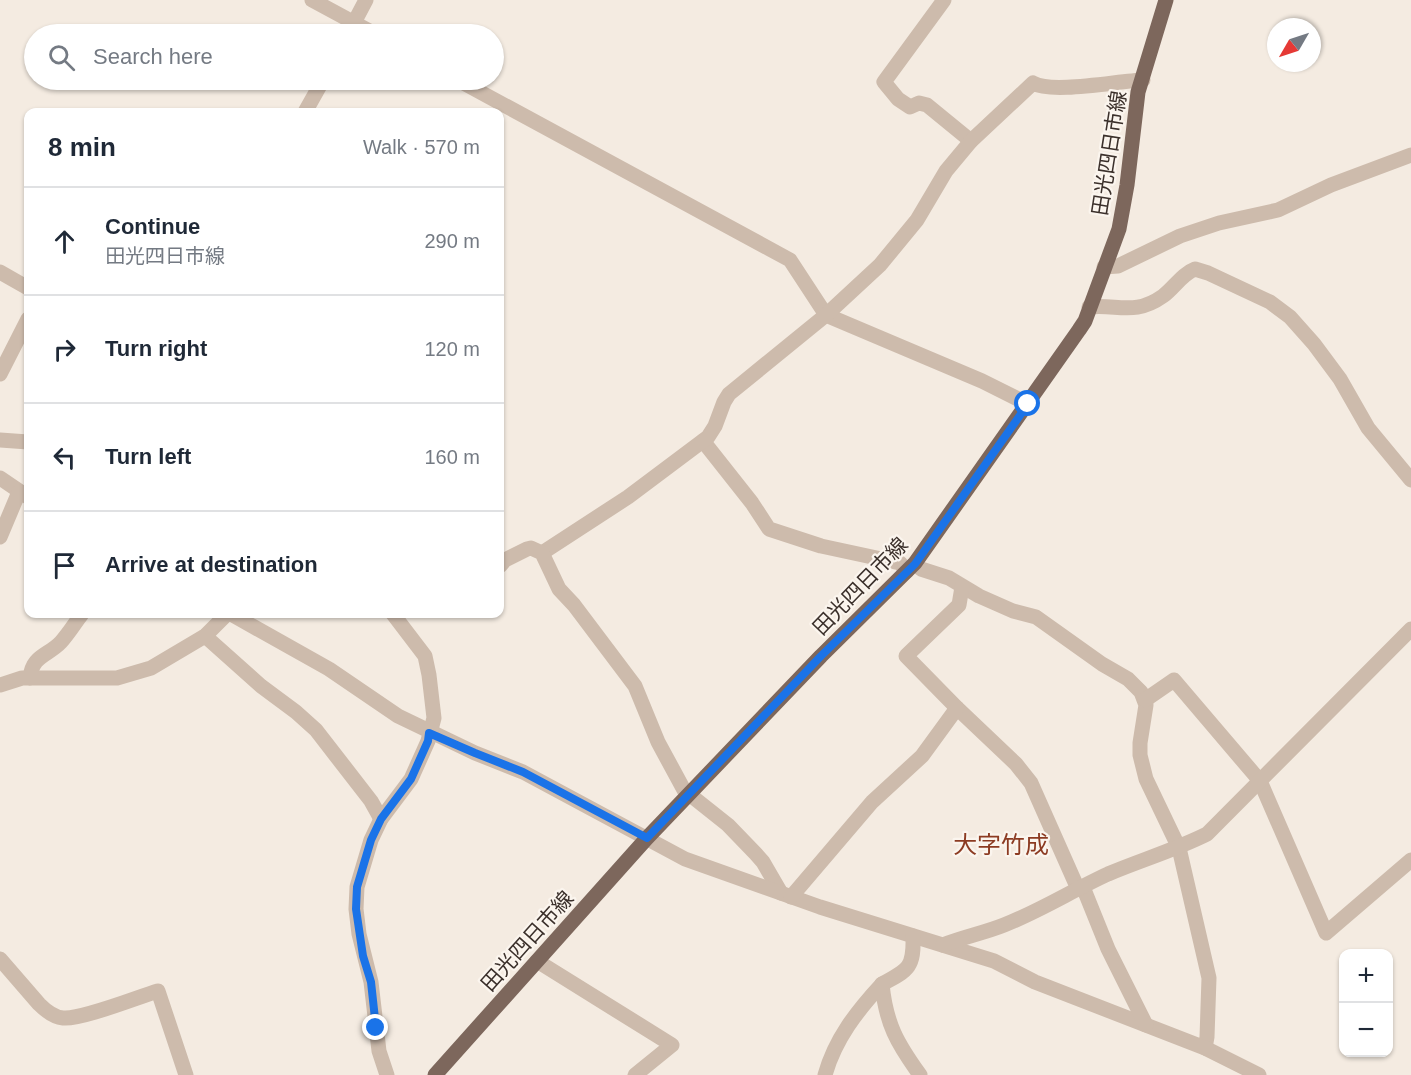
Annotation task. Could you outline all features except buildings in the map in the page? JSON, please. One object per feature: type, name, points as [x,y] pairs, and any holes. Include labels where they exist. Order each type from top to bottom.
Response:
[{"type":"main road","name":"田光四日市線","points":[[435,1075],[688,794],[821,656],[911,567],[1085,321],[1121,218],[1136,107],[1166,0]]},
{"type":"street","points":[[312,0],[344,24]]},
{"type":"street","points":[[354,24],[366,0]]},
{"type":"street","points":[[944,0],[884,82],[903,104],[910,107],[919,103],[927,105],[972,141]]},
{"type":"street","points":[[542,553],[628,497],[703,441],[716,426],[729,394],[826,315],[880,265],[917,220],[946,171],[972,141],[1033,83],[1040,87],[1069,88],[1143,80]]},
{"type":"street","points":[[308,108],[318,90]]},
{"type":"street","points":[[476,90],[790,260],[826,315],[981,381],[1028,404]]},
{"type":"street","points":[[1104,267],[1118,266],[1180,236],[1219,223],[1278,210],[1331,185],[1409,159]]},
{"type":"street","points":[[1089,307],[1105,305],[1127,309],[1141,307],[1163,296],[1187,273],[1195,269],[1270,302],[1290,317],[1314,344],[1340,379],[1368,428],[1411,480]]},
{"type":"street","points":[[0,272],[24,286]]},
{"type":"street","points":[[0,374],[24,327]]},
{"type":"street","points":[[0,440],[24,442]]},
{"type":"street","points":[[703,441],[752,503],[769,529],[821,546],[900,563],[949,578],[962,587],[1012,611],[1029,614],[1046,622],[1136,686],[1145,700],[1146,712],[1140,755],[1146,779],[1179,848],[1209,978],[1205,1048]]},
{"type":"street","points":[[0,478],[24,494],[0,537]]},
{"type":"street","points":[[504,561],[531,548],[542,553],[559,589],[574,605],[635,686],[658,742],[688,794],[728,825],[763,862],[786,895]]},
{"type":"street","points":[[962,587],[959,605],[906,656],[1016,764],[1032,783],[1108,949],[1146,1024]]},
{"type":"street","points":[[30,678],[31,667],[60,643],[79,618]]},
{"type":"street","points":[[0,685],[30,678],[117,678],[151,668],[205,636],[225,618]]},
{"type":"street","points":[[236,618],[320,663],[398,716],[429,733],[523,772],[685,860],[750,884],[994,961],[1035,982],[1205,1048],[1259,1075]]},
{"type":"street","points":[[387,1075],[380,1051],[371,982],[363,956],[355,900],[364,860],[381,819],[411,779],[428,741],[434,718],[425,656],[396,618]]},
{"type":"street","points":[[943,945],[1002,926],[1110,874],[1179,848],[1207,834],[1411,629]]},
{"type":"street","points":[[205,636],[261,686],[316,730],[381,819]]},
{"type":"street","points":[[1145,700],[1174,680],[1260,781],[1326,933],[1411,860]]},
{"type":"street","points":[[786,895],[872,802],[922,756],[957,708]]},
{"type":"street","points":[[825,1075],[830,1058],[856,1011],[882,984],[900,975],[908,967],[914,957],[913,936]]},
{"type":"street","points":[[0,959],[45,1010],[60,1017],[79,1015],[158,991],[186,1075]]},
{"type":"street","points":[[537,961],[672,1045],[635,1075]]},
{"type":"street","points":[[882,984],[890,1027],[904,1053],[920,1075]]},
{"type":"district","name":"大字竹成","points":[[1001,844]]},
{"type":"route","points":[[376,1028],[371,982],[359,934],[355,900],[357,887],[371,840],[381,819],[411,779],[428,741],[429,733],[523,772],[647,838],[821,656],[915,564],[1028,404]]}]
